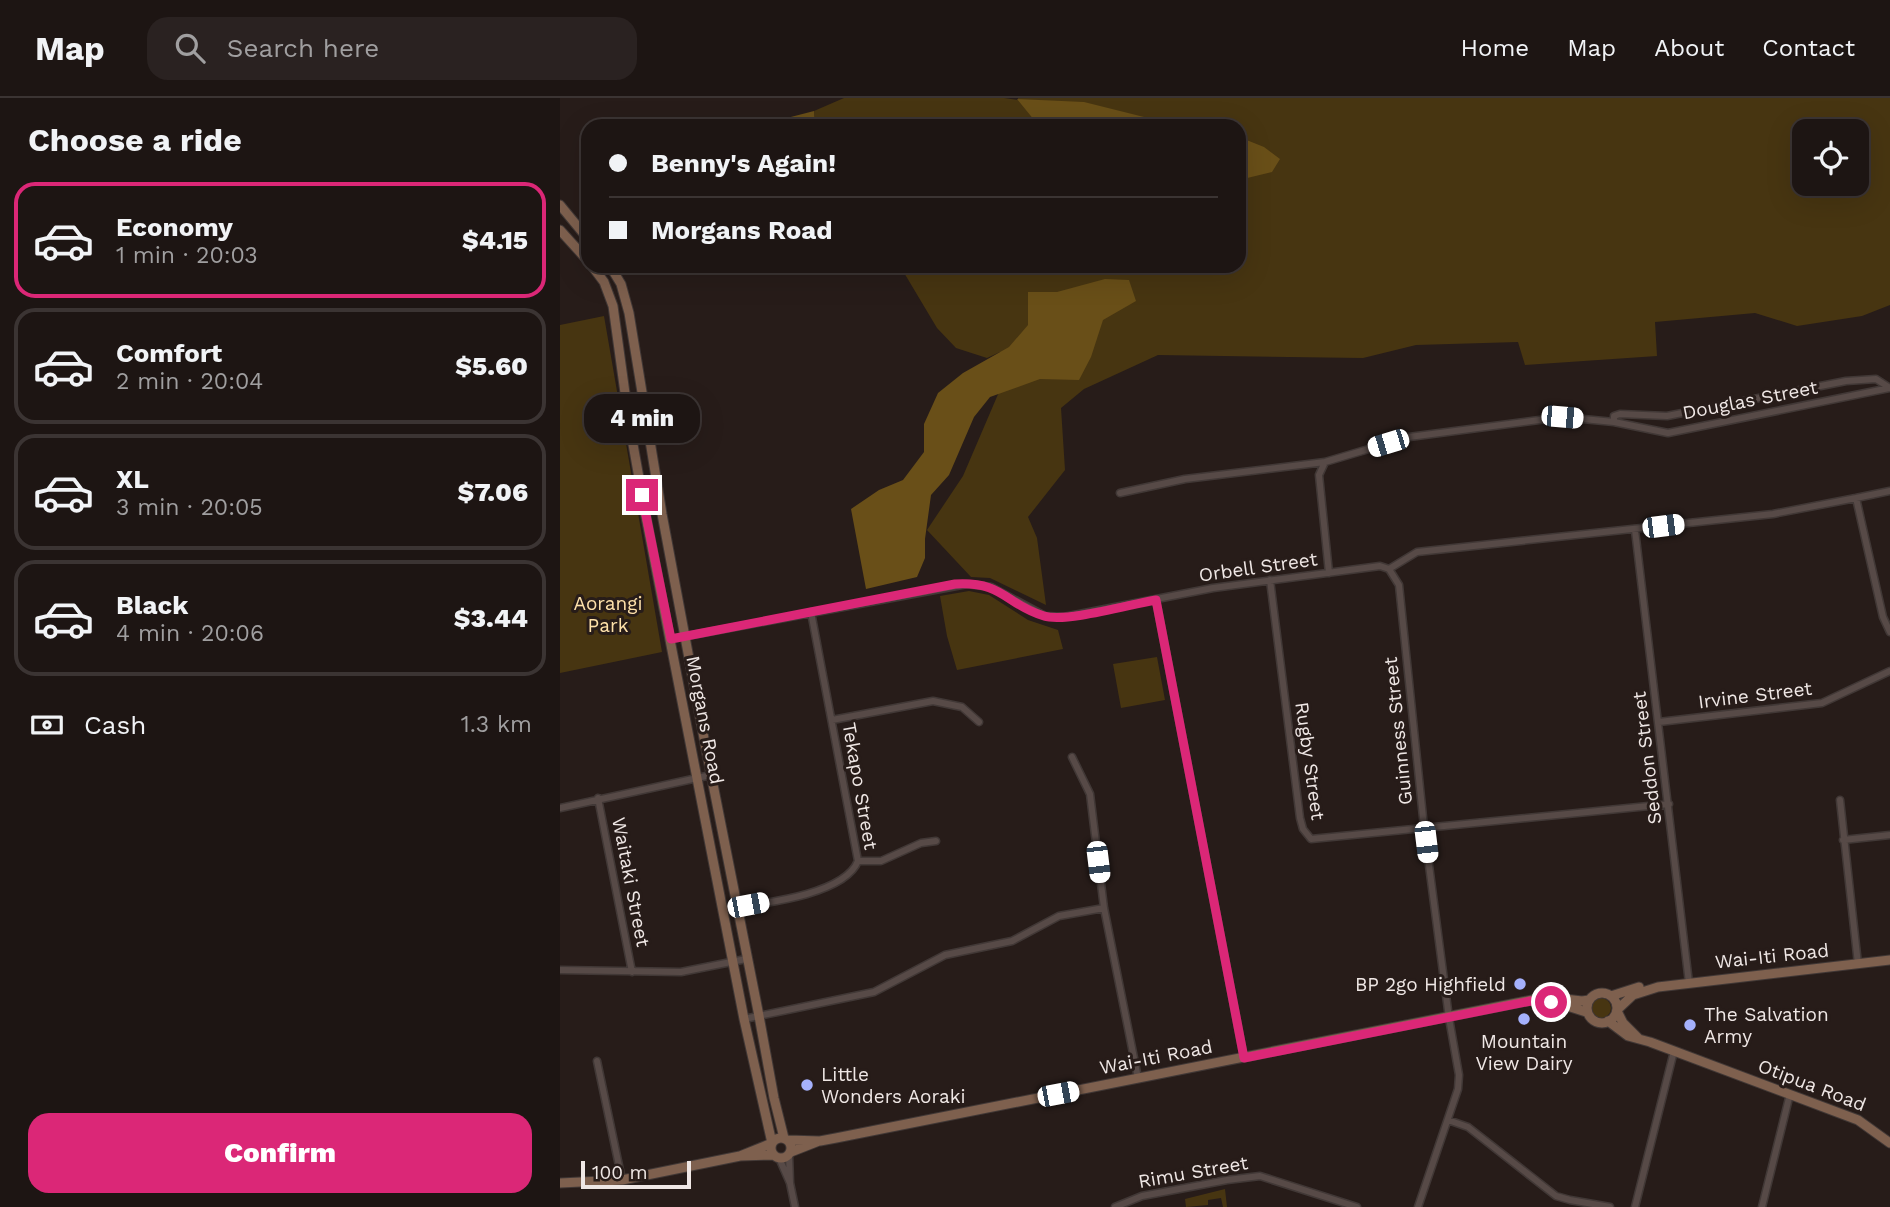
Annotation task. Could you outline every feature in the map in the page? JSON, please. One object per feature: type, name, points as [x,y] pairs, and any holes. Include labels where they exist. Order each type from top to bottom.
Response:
[{"type":"street","points":[[560,205],[581,230]]},
{"type":"street","points":[[560,230],[581,253]]},
{"type":"street","name":"Morgans Road","points":[[597,273],[604,282],[613,306],[629,422],[646,517],[744,1019],[772,1143]]},
{"type":"street","name":"Morgans Road","points":[[614,273],[621,284],[629,313],[662,514],[711,775],[779,1122],[786,1139]]},
{"type":"street","points":[[1614,422],[1614,416],[1620,414],[1667,416],[1846,381],[1876,379],[1890,388]]},
{"type":"street","name":"Douglas Street","points":[[1120,493],[1185,479],[1325,463],[1409,437],[1562,417],[1614,422],[1668,433],[1890,388]]},
{"type":"street","points":[[1325,463],[1319,475],[1329,573]]},
{"type":"street","name":"Orbell Street","points":[[671,639],[967,584],[991,587],[1034,612],[1055,618],[1270,580],[1380,566],[1389,569],[1417,552],[1773,514],[1890,491]]},
{"type":"street","points":[[1856,498],[1882,617],[1890,632]]},
{"type":"street","points":[[646,517],[662,514]]},
{"type":"street","name":"Seddon Street","points":[[1635,530],[1689,983]]},
{"type":"street","name":"Guinness Street","points":[[1389,569],[1399,585],[1424,827],[1459,1074],[1458,1089],[1418,1207]]},
{"type":"street","name":"Rugby Street","points":[[1270,580],[1303,829],[1311,839],[1669,804]]},
{"type":"street","points":[[1156,600],[1244,1058]]},
{"type":"street","name":"Tekapo Street","points":[[724,909],[805,894],[826,887],[849,875],[858,861],[811,612]]},
{"type":"street","name":"Irvine Street","points":[[1659,722],[1822,703],[1890,671]]},
{"type":"street","points":[[832,720],[933,701],[962,707],[979,722]]},
{"type":"street","points":[[1072,757],[1090,794],[1104,908],[1138,1078]]},
{"type":"street","points":[[560,808],[711,775]]},
{"type":"street","name":"Waitaki Street","points":[[598,798],[632,972]]},
{"type":"street","points":[[1840,800],[1858,964]]},
{"type":"street","points":[[1843,840],[1890,835]]},
{"type":"street","points":[[858,861],[881,861],[920,843],[936,841]]},
{"type":"street","points":[[744,1019],[874,992],[945,955],[1012,941],[1059,916],[1104,908]]},
{"type":"street","points":[[560,970],[681,972],[746,958]]},
{"type":"street","name":"Wai-Iti Road","points":[[1618,1010],[1633,995],[1658,987],[1890,961]]},
{"type":"street","name":"Wai-Iti Road","points":[[1611,996],[1641,987],[1658,987]]},
{"type":"street","points":[[1618,1010],[1608,1021],[1593,1020],[1586,1012],[1588,1000],[1596,995],[1611,996],[1618,1010],[1623,1023],[1638,1038]]},
{"type":"street","name":"Wai-Iti Road","points":[[790,1153],[820,1141],[1547,997],[1588,1000]]},
{"type":"street","name":"Wai-Iti Road","points":[[1539,1000],[1572,1006],[1586,1012]]},
{"type":"street","name":"Otipua Road","points":[[1608,1021],[1628,1036],[1858,1119],[1890,1143]]},
{"type":"street","points":[[1635,1207],[1674,1051]]},
{"type":"street","points":[[597,1061],[622,1180]]},
{"type":"street","points":[[1762,1207],[1790,1094]]},
{"type":"street","points":[[1448,1120],[1468,1127],[1556,1196],[1610,1207]]},
{"type":"street","points":[[560,1183],[622,1180],[740,1156],[772,1143],[777,1138],[786,1139],[791,1145],[790,1183],[795,1207]]},
{"type":"street","name":"Wai-Iti Road","points":[[786,1139],[820,1141]]},
{"type":"street","points":[[772,1143],[771,1150],[790,1183]]},
{"type":"street","points":[[740,1156],[776,1157],[790,1153]]},
{"type":"street","name":"Rimu Street","points":[[1115,1207],[1142,1196],[1260,1176],[1357,1207]]},
{"type":"green space","points":[[844,98],[1890,98],[1890,305],[1862,316],[1797,326],[1755,313],[1655,322],[1657,356],[1525,365],[1518,342],[1416,345],[1363,358],[1158,355],[1084,389],[1061,408],[1065,470],[1028,517],[1037,538],[1046,605],[990,578],[971,577],[927,530],[963,476],[1005,378],[1000,352],[987,358],[956,348],[937,328],[904,273],[1246,273],[1246,119],[815,119],[814,111]]},
{"type":"green space","name":"Aorangi Park","points":[[604,316],[662,652],[560,673],[560,325]]},
{"type":"green space","points":[[969,591],[989,595],[1028,620],[1058,630],[1063,649],[957,670],[947,636],[940,596]]},
{"type":"green space","points":[[1157,657],[1165,700],[1121,708],[1113,664]]},
{"type":"green space","points":[[1601,998],[1608,1001],[1611,1008],[1608,1015],[1601,1018],[1594,1015],[1591,1008],[1594,1001]]},
{"type":"green space","points":[[1225,1189],[1227,1207],[1223,1207],[1221,1198],[1208,1200],[1208,1205],[1186,1207],[1185,1199]]},
{"type":"shaded area","points":[[1017,99],[1084,102],[1152,119],[1033,119]]},
{"type":"shaded area","points":[[814,111],[815,119],[783,119]]},
{"type":"shaded area","points":[[1246,140],[1264,147],[1280,159],[1272,172],[1246,178]]},
{"type":"shaded area","points":[[1105,279],[1129,280],[1136,301],[1103,320],[1091,357],[1079,380],[1040,379],[990,397],[974,417],[949,475],[931,495],[925,558],[917,577],[866,589],[851,509],[879,490],[903,480],[924,452],[924,424],[938,393],[963,373],[1009,347],[1028,325],[1028,292],[1057,292]]},
{"type":"place","name":"BP 2go Highfield","points":[[1520,984]]},
{"type":"place","name":"Mountain View Dairy","points":[[1524,1019]]},
{"type":"place","name":"The Salvation Army","points":[[1690,1025]]},
{"type":"place","name":"Little Wonders Aoraki","points":[[807,1085]]},
{"type":"route","points":[[642,495],[671,639],[955,584],[991,587],[1034,612],[1055,618],[1156,600],[1244,1058],[1531,1001],[1551,1002]]}]
